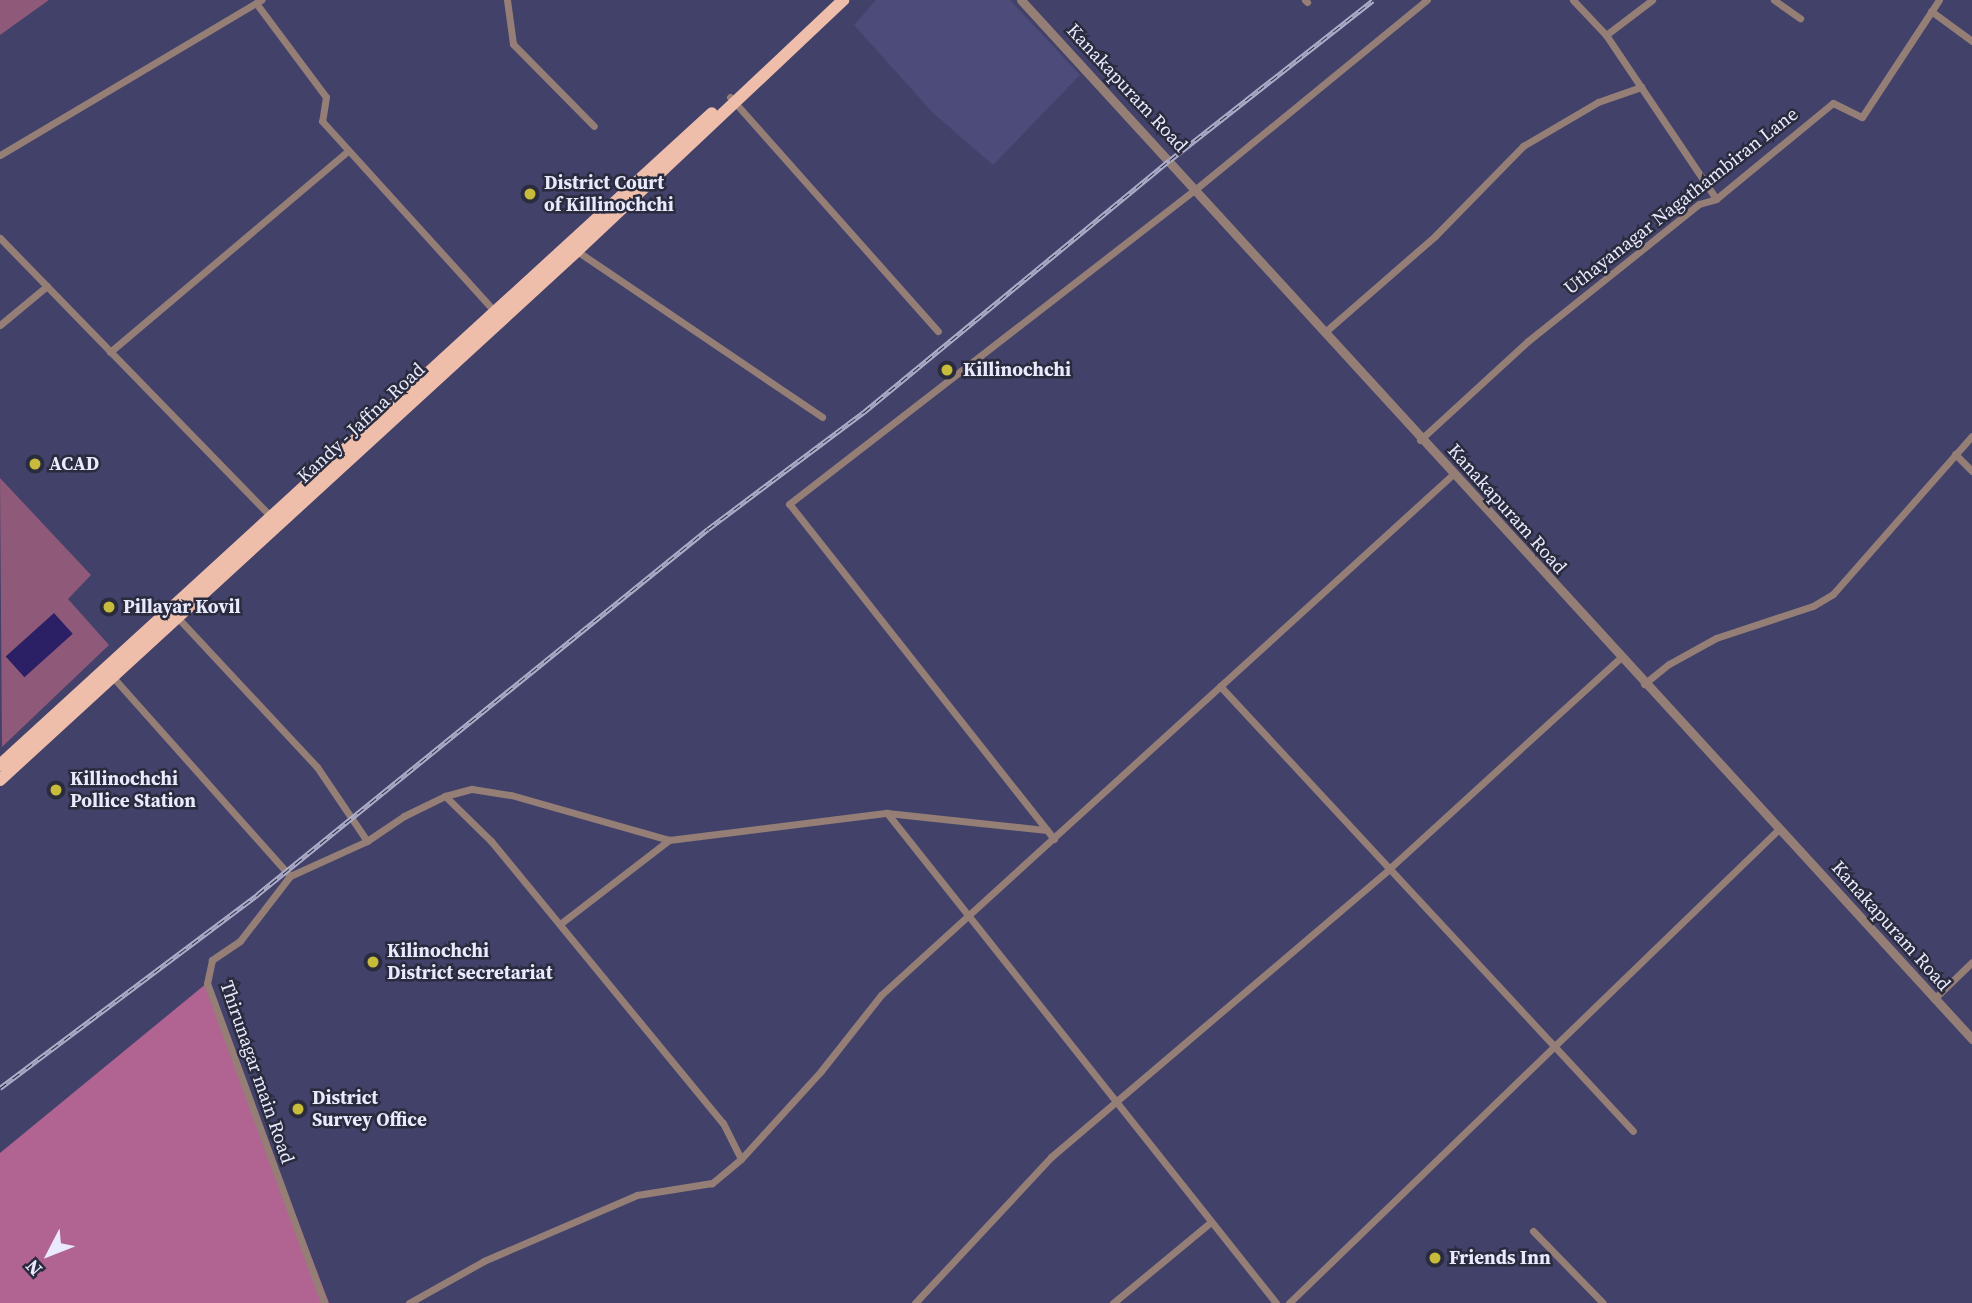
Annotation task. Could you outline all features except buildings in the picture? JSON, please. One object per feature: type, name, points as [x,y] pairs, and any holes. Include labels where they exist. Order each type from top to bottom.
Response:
[{"type":"highway","name":"Kandy - Jaffna Road","points":[[0,780],[109,673],[843,0]]},
{"type":"highway","name":"Kandy - Jaffna Road","points":[[499,315],[577,251],[732,100]]},
{"type":"highway","name":"Kandy - Jaffna Road","points":[[0,765],[178,618],[275,522]]},
{"type":"street","points":[[508,0],[513,44],[594,127]]},
{"type":"street","name":"Kanakapuram Road","points":[[1021,0],[1197,188],[1451,475],[1972,1039]]},
{"type":"street","points":[[1054,839],[789,504],[1197,188],[1427,0]]},
{"type":"street","points":[[1573,0],[1606,35],[1716,199]]},
{"type":"street","points":[[1606,35],[1652,0]]},
{"type":"street","points":[[1774,0],[1800,18]]},
{"type":"street","name":"Uthayanagar Nagathambiran Lane","points":[[1420,440],[1539,332],[1699,204],[1716,199],[1833,103],[1862,117],[1938,0]]},
{"type":"street","points":[[0,155],[258,2],[326,97],[323,121],[347,152],[499,315]]},
{"type":"street","points":[[1931,11],[1972,41]]},
{"type":"street","points":[[1325,332],[1435,236],[1523,146],[1598,102],[1641,87]]},
{"type":"street","points":[[732,100],[938,331]]},
{"type":"street","points":[[110,352],[347,152]]},
{"type":"street","points":[[0,238],[275,522]]},
{"type":"street","points":[[577,251],[822,417]]},
{"type":"street","points":[[0,326],[47,286]]},
{"type":"street","points":[[1644,684],[1669,664],[1716,638],[1813,606],[1833,594],[1972,436]]},
{"type":"street","points":[[1955,454],[1972,471]]},
{"type":"street","points":[[409,1303],[484,1261],[637,1195],[712,1183],[741,1159],[821,1072],[881,995],[1451,475]]},
{"type":"street","points":[[178,618],[317,767],[367,841]]},
{"type":"street","points":[[915,1303],[1051,1157],[1390,868],[1620,658]]},
{"type":"street","points":[[109,673],[290,876],[367,841],[404,816],[444,796],[472,789],[511,795],[669,839],[887,813],[1047,830]]},
{"type":"street","points":[[1220,686],[1633,1131]]},
{"type":"street","points":[[444,796],[491,841],[723,1123],[741,1159]]},
{"type":"street","points":[[887,813],[971,915],[1115,1103],[1276,1303]]},
{"type":"street","points":[[1289,1303],[1554,1044],[1779,830]]},
{"type":"street","points":[[559,924],[669,839]]},
{"type":"street","name":"Thirunagar main Road","points":[[290,876],[240,941],[212,960],[207,983],[324,1303]]},
{"type":"street","points":[[1934,999],[1972,962]]},
{"type":"street","points":[[1113,1303],[1211,1222]]},
{"type":"street","points":[[1533,1231],[1604,1303]]},
{"type":"shaded area","points":[[0,0],[49,0],[0,35]]},
{"type":"shaded area","points":[[876,0],[1010,0],[1080,75],[993,165],[933,113],[854,25]]},
{"type":"shaded area","points":[[0,478],[91,575],[68,599],[109,645],[2,747]]},
{"type":"shaded area","points":[[54,613],[73,634],[24,677],[6,656]]},
{"type":"shaded area","points":[[207,983],[329,1303],[0,1303],[0,1153]]},
{"type":"railway","points":[[0,1088],[258,894],[708,529],[864,412],[1170,160],[1373,0]]},
{"type":"place","name":"District Court of Killinochchi","points":[[530,194]]},
{"type":"place","name":"Killinochchi","points":[[947,370]]},
{"type":"place","name":"ACAD","points":[[35,464]]},
{"type":"place","name":"Pillayar Kovil","points":[[109,607]]},
{"type":"place","name":"Killinochchi Pollice Station","points":[[56,790]]},
{"type":"place","name":"Kilinochchi District secretariat","points":[[373,962]]},
{"type":"place","name":"District Survey Office","points":[[298,1109]]},
{"type":"place","name":"Friends Inn","points":[[1435,1258]]}]
